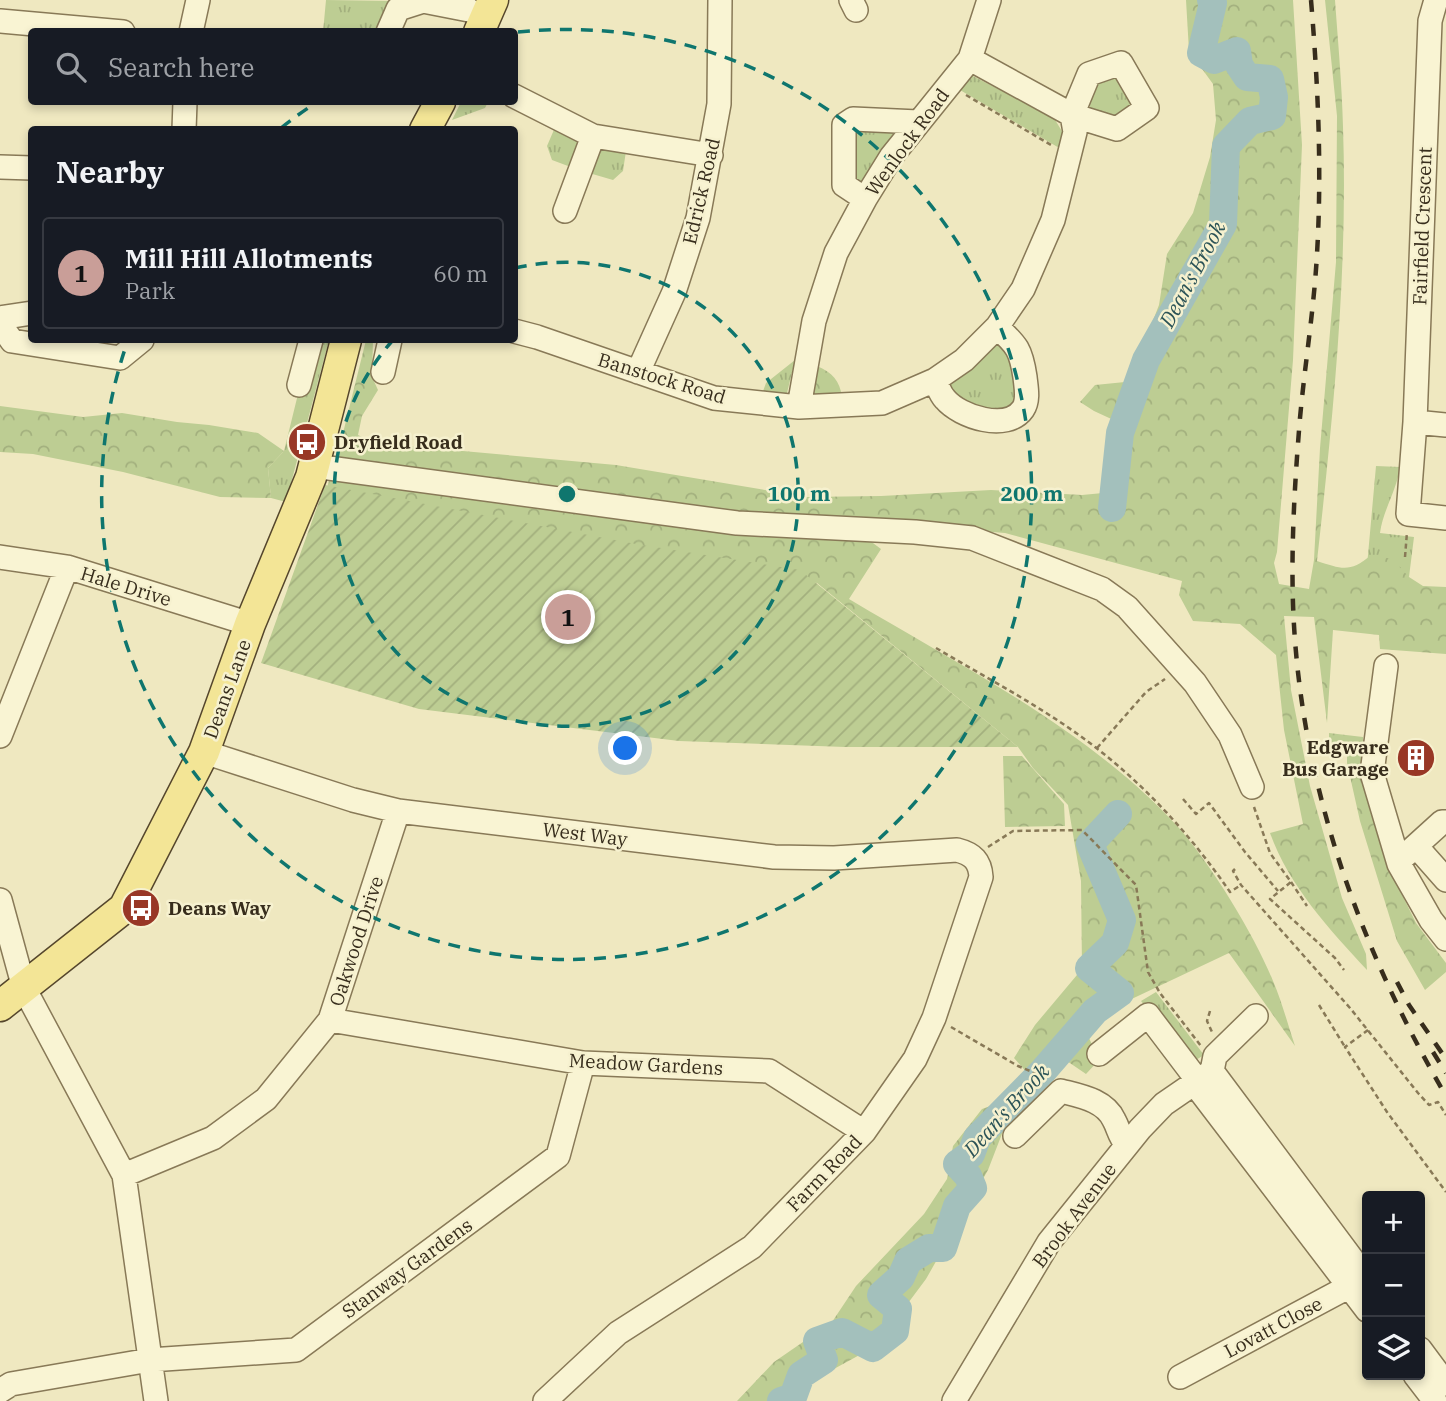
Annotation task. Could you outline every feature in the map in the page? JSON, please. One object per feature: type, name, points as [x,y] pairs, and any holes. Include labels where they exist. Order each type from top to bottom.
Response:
[{"type":"main road","points":[[427,126],[438,105]]},
{"type":"main road","name":"Deans Lane","points":[[0,1006],[12,993],[124,908],[204,752],[250,624],[314,466],[345,343]]},
{"type":"street","points":[[192,28],[198,0]]},
{"type":"street","name":"Edrick Road","points":[[638,372],[674,292],[698,218],[719,104],[720,0]]},
{"type":"street","name":"Wenlock Road","points":[[799,407],[814,321],[836,253],[865,198],[891,157],[970,60],[989,0]]},
{"type":"street","name":"Fairfield Crescent","points":[[1408,514],[1416,422],[1430,21],[1436,0]]},
{"type":"street","points":[[390,28],[398,9],[423,1],[476,14]]},
{"type":"street","points":[[0,21],[78,28]]},
{"type":"street","name":"Banstock Road","points":[[518,332],[714,398],[799,407],[882,403],[935,380],[964,360],[996,327],[1023,289],[1053,220],[1075,132],[1072,115],[970,60]]},
{"type":"street","points":[[518,98],[593,136],[711,155]]},
{"type":"street","points":[[184,126],[186,105]]},
{"type":"street","points":[[865,198],[844,185],[844,125],[853,118],[918,122]]},
{"type":"street","points":[[565,211],[593,136]]},
{"type":"street","points":[[0,167],[28,168]]},
{"type":"street","points":[[0,318],[28,314]]},
{"type":"street","points":[[0,324],[12,341],[120,358],[138,343]]},
{"type":"street","points":[[935,380],[944,399],[967,414],[1001,421],[1017,415],[1023,409],[1027,394],[1021,353],[996,327]]},
{"type":"street","points":[[299,385],[310,343]]},
{"type":"street","points":[[383,372],[389,343]]},
{"type":"street","points":[[1416,422],[1446,425]]},
{"type":"street","points":[[314,466],[737,523],[915,531],[972,538],[1102,589],[1127,607],[1195,682],[1230,735],[1252,787]]},
{"type":"street","points":[[1408,514],[1446,518]]},
{"type":"street","name":"Hale Drive","points":[[0,557],[67,567],[250,624]]},
{"type":"street","points":[[0,736],[67,567]]},
{"type":"street","points":[[1386,666],[1372,773],[1399,861],[1431,920],[1446,939]]},
{"type":"street","name":"West Way","points":[[204,752],[353,800],[398,811],[774,857],[834,858],[957,850],[973,856]]},
{"type":"street","name":"Oakwood Drive","points":[[124,1175],[213,1139],[266,1099],[330,1020],[398,811]]},
{"type":"street","points":[[1399,861],[1442,822],[1446,822]]},
{"type":"street","points":[[1416,846],[1446,880]]},
{"type":"street","name":"Farm Road","points":[[545,1401],[618,1332],[752,1247],[864,1132],[915,1059],[934,1018],[981,877],[980,866],[973,856]]},
{"type":"street","points":[[0,900],[12,993],[124,1175],[156,1401]]},
{"type":"street","points":[[1099,1054],[1148,1015],[1202,1078],[1361,1281]]},
{"type":"street","points":[[1202,1078],[1215,1056],[1256,1016]]},
{"type":"street","name":"Meadow Gardens","points":[[330,1020],[583,1063],[769,1071],[864,1132]]},
{"type":"street","name":"Stanway Gardens","points":[[0,1391],[11,1384],[150,1360],[296,1350],[558,1156],[583,1063]]},
{"type":"street","name":"Brook Avenue","points":[[954,1401],[1049,1242],[1127,1145],[1164,1104],[1202,1078]]},
{"type":"street","points":[[1015,1136],[1061,1091],[1090,1099],[1105,1109],[1114,1119],[1118,1135],[1127,1145]]},
{"type":"street","name":"Lovatt Close","points":[[1180,1377],[1361,1281]]},
{"type":"street","points":[[1425,1356],[1446,1384]]},
{"type":"street","points":[[1419,1380],[1435,1401]]},
{"type":"path","points":[[949,85],[1069,156]]},
{"type":"path","points":[[1405,557],[1408,514]]},
{"type":"path","points":[[936,648],[1039,709],[1097,748],[1148,794],[1183,831],[1230,892],[1241,885]]},
{"type":"path","points":[[1097,748],[1146,692],[1182,668]]},
{"type":"path","points":[[1252,787],[1250,795],[1270,853],[1307,906]]},
{"type":"path","points":[[1183,799],[1196,814],[1209,803],[1278,891]]},
{"type":"path","points":[[973,856],[1013,831],[1082,830],[1136,886],[1148,972],[1160,993],[1207,1054],[1202,1078]]},
{"type":"path","points":[[1235,869],[1233,871],[1241,885],[1368,1030],[1429,1105],[1438,1102],[1446,1115]]},
{"type":"path","points":[[1291,882],[1270,899],[1335,958],[1344,970]]},
{"type":"path","points":[[1319,1005],[1387,1112],[1446,1192]]},
{"type":"path","points":[[934,1018],[1018,1066],[1048,1079]]},
{"type":"path","points":[[1345,1046],[1368,1030]]},
{"type":"green space","points":[[326,0],[394,1],[384,28],[323,28]]},
{"type":"green space","points":[[1186,0],[1293,0],[1302,145],[1293,360],[1274,563],[1279,584],[1309,589],[1314,560],[1320,448],[1336,262],[1337,116],[1325,0],[1335,0],[1342,111],[1343,236],[1334,399],[1317,561],[1345,568],[1357,565],[1371,555],[1392,559],[1409,577],[1423,586],[1446,587],[1446,654],[1380,649],[1379,635],[1333,630],[1327,723],[1314,617],[1284,616],[1291,690],[1310,786],[1342,898],[1366,954],[1367,970],[1299,889],[1270,833],[1303,824],[1284,730],[1276,655],[1240,624],[1193,621],[1179,595],[1182,581],[1005,533],[842,520],[881,549],[849,599],[979,675],[1065,731],[1144,793],[1179,828],[1244,922],[1265,962],[1295,1046],[1229,953],[1102,1013],[1089,1038],[1099,1060],[1086,1074],[1064,1059],[1030,1076],[1014,1058],[1035,1025],[1082,969],[1081,881],[1068,805],[1033,768],[1018,747],[817,583],[317,522],[365,343],[373,343],[372,377],[378,390],[362,416],[358,435],[374,443],[616,465],[807,497],[991,490],[1082,495],[1103,493],[1120,423],[1080,402],[1095,385],[1125,382],[1142,349],[1159,305],[1167,254],[1193,213],[1210,157],[1216,120],[1213,84],[1189,51]]},
{"type":"green space","points":[[1110,73],[1122,79],[1135,101],[1132,111],[1120,120],[1092,115],[1089,103],[1094,79]]},
{"type":"green space","points":[[969,74],[1054,118],[1063,133],[1061,149],[960,90]]},
{"type":"green space","points":[[460,105],[486,105],[485,108],[452,120]]},
{"type":"green space","points":[[906,124],[861,189],[852,184],[848,130]]},
{"type":"green space","points":[[556,125],[573,135],[583,147],[576,169],[552,160],[547,146]]},
{"type":"green space","points":[[606,148],[626,151],[623,171],[613,180],[589,173],[594,153]]},
{"type":"green space","points":[[1002,338],[1012,347],[1019,407],[982,411],[944,387]]},
{"type":"green space","points":[[315,343],[328,343],[286,502],[271,498],[268,468],[284,451],[299,390]]},
{"type":"green space","points":[[795,360],[787,393],[781,396],[762,394],[766,383]]},
{"type":"green space","points":[[817,366],[834,378],[842,397],[817,399],[810,395]]},
{"type":"green space","points":[[0,406],[83,417],[122,413],[209,425],[258,433],[284,451],[268,468],[271,498],[220,497],[123,472],[33,454],[0,452]]},
{"type":"green space","points":[[1376,466],[1400,467],[1380,533],[1414,537],[1409,577],[1367,566]]},
{"type":"green space","points":[[325,485],[636,544],[800,570],[1018,747],[845,747],[679,741],[419,709],[261,663]]},
{"type":"green space","points":[[1329,733],[1363,737],[1363,775],[1385,860],[1416,923],[1446,963],[1446,972],[1425,990],[1397,941],[1360,821],[1347,763],[1347,747],[1329,742]]},
{"type":"green space","points":[[1003,756],[1022,756],[1064,804],[1065,826],[1005,827]]},
{"type":"green space","points":[[1156,992],[1204,1055],[1191,1063],[1141,1001]]},
{"type":"green space","points":[[1007,1100],[1005,1126],[988,1170],[926,1279],[876,1346],[788,1394],[783,1401],[737,1401],[774,1362],[832,1322],[856,1286],[924,1214],[947,1179],[953,1146],[982,1109]]},
{"type":"waterway","name":"Dean's Brook","points":[[1112,508],[1120,433],[1146,360],[1223,224],[1226,146],[1250,121],[1272,116],[1274,97],[1270,79],[1247,77],[1239,65],[1237,51],[1214,60],[1201,53],[1213,3],[1211,0]]},
{"type":"waterway","name":"Dean's Brook","points":[[781,1401],[793,1397],[801,1375],[824,1360],[817,1341],[842,1332],[873,1348],[895,1331],[898,1309],[881,1295],[901,1277],[908,1261],[929,1248],[943,1248],[957,1206],[973,1188],[968,1176],[957,1164],[971,1154],[977,1138],[1043,1071],[1095,1011],[1120,993],[1089,968],[1115,943],[1122,920],[1090,844],[1118,814]]},
{"type":"railway","points":[[1311,0],[1319,191],[1316,275],[1300,418],[1294,511],[1293,604],[1298,669],[1307,734],[1339,859],[1386,980],[1414,1039],[1446,1096]]},
{"type":"railway","points":[[1397,982],[1409,1005],[1446,1059]]},
{"type":"railway","points":[[1433,1052],[1446,1073]]},
{"type":"place","name":"Dryfield Road","points":[[307,442]]},
{"type":"place","name":"Mill Hill Allotments","points":[[568,617]]},
{"type":"place","name":"Edgware Bus Garage","points":[[1416,758]]},
{"type":"place","name":"Deans Way","points":[[141,908]]}]
